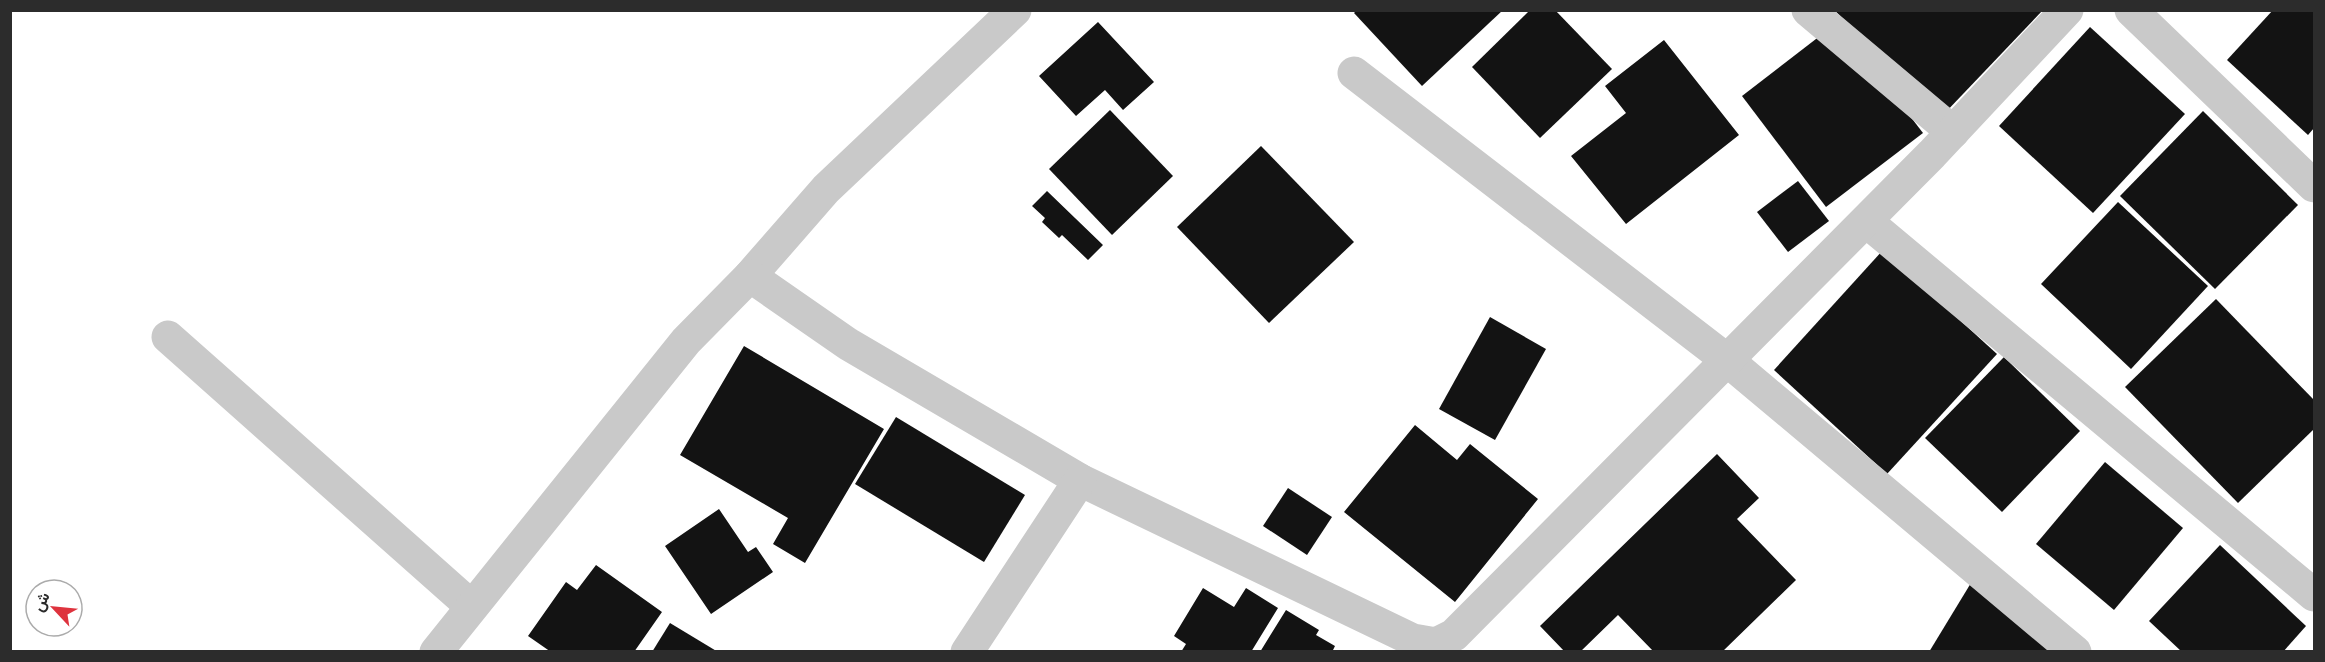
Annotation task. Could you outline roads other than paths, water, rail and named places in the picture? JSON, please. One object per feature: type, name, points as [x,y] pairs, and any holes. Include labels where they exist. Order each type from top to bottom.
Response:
[{"type":"street","points":[[443,649],[471,606],[686,341],[750,276],[826,189],[1015,10]]},
{"type":"street","points":[[1808,10],[1953,132]]},
{"type":"street","points":[[750,276],[848,344],[1080,480],[1413,640],[1436,644],[1454,635],[1953,132],[2067,10]]},
{"type":"street","points":[[2131,10],[2314,186]]},
{"type":"street","points":[[1354,73],[1727,360],[2075,651]]},
{"type":"street","points":[[1866,220],[2314,595]]},
{"type":"street","points":[[168,336],[471,606]]},
{"type":"street","points":[[967,651],[1080,480]]}]
